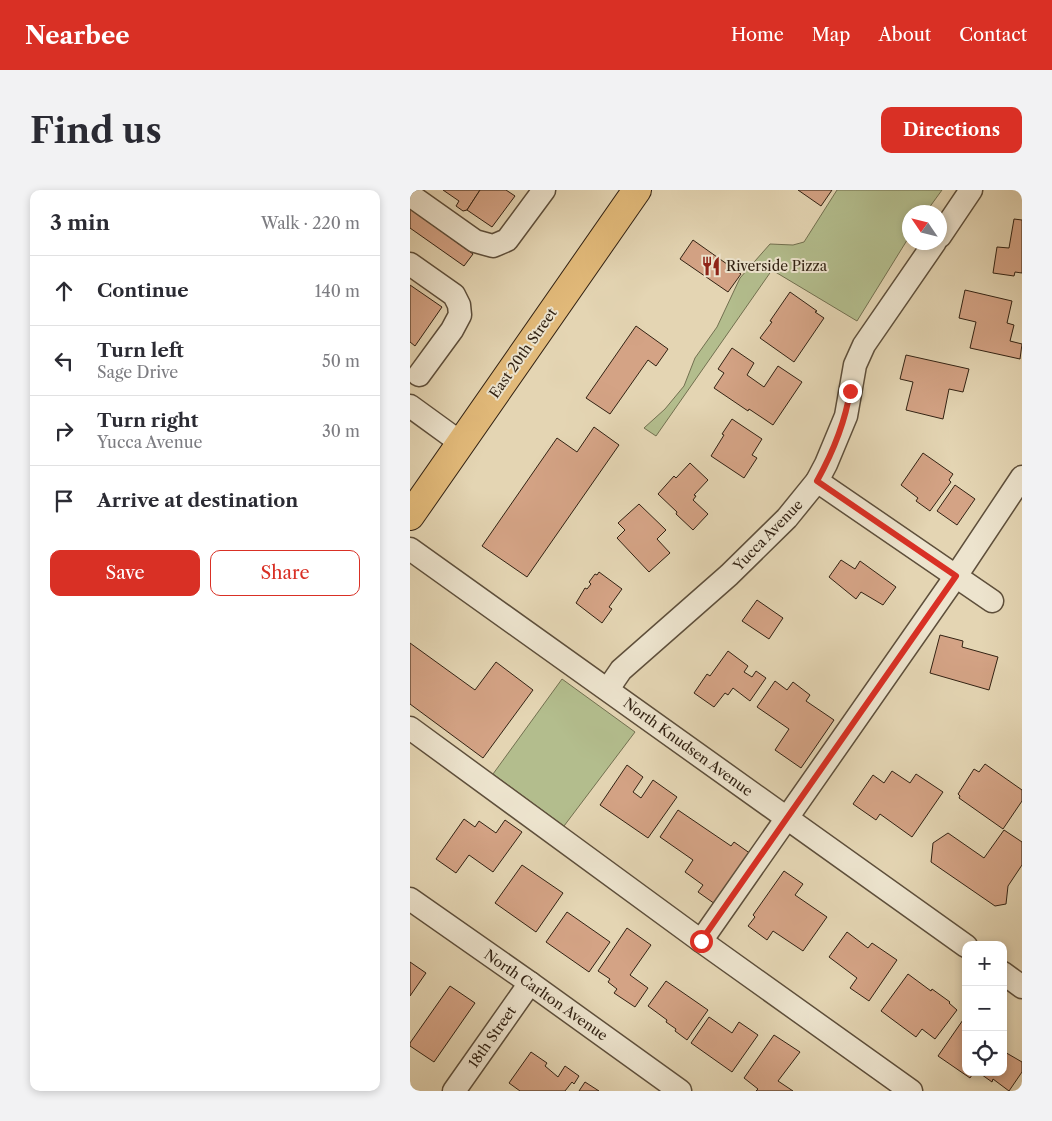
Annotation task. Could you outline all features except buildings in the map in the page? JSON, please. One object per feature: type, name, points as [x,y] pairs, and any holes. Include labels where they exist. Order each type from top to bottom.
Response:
[{"type":"main road","name":"East 20th Street","points":[[410,516],[627,194]]},
{"type":"street","points":[[947,226],[971,190]]},
{"type":"street","points":[[410,196],[476,241],[493,246],[507,240],[538,192]]},
{"type":"street","name":"Yucca Avenue","points":[[608,689],[622,670],[729,575],[787,518],[817,481],[846,416],[855,365],[864,345],[929,250]]},
{"type":"street","points":[[410,264],[454,295],[459,305],[460,315],[452,330],[413,376]]},
{"type":"street","points":[[410,406],[461,443]]},
{"type":"street","points":[[701,941],[956,576],[1022,477]]},
{"type":"street","points":[[817,481],[992,601]]},
{"type":"street","name":"North Knudsen Avenue","points":[[410,549],[962,943]]},
{"type":"street","points":[[410,728],[701,941],[911,1091]]},
{"type":"street","name":"North Carlton Avenue","points":[[410,899],[680,1091]]},
{"type":"street","name":"18th Street","points":[[454,1091],[530,983]]},
{"type":"green space","points":[[837,190],[942,190],[931,205],[902,205],[902,248],[857,321],[772,270],[656,436],[644,428],[665,409],[684,386],[695,358],[717,327],[740,278],[770,244],[793,245],[804,242]]},
{"type":"green space","points":[[562,679],[635,732],[564,826],[493,774]]},
{"type":"place","name":"Riverside Pizza","points":[[711,266]]},
{"type":"route","points":[[701,941],[956,576],[817,481],[846,416],[850,391]]}]
